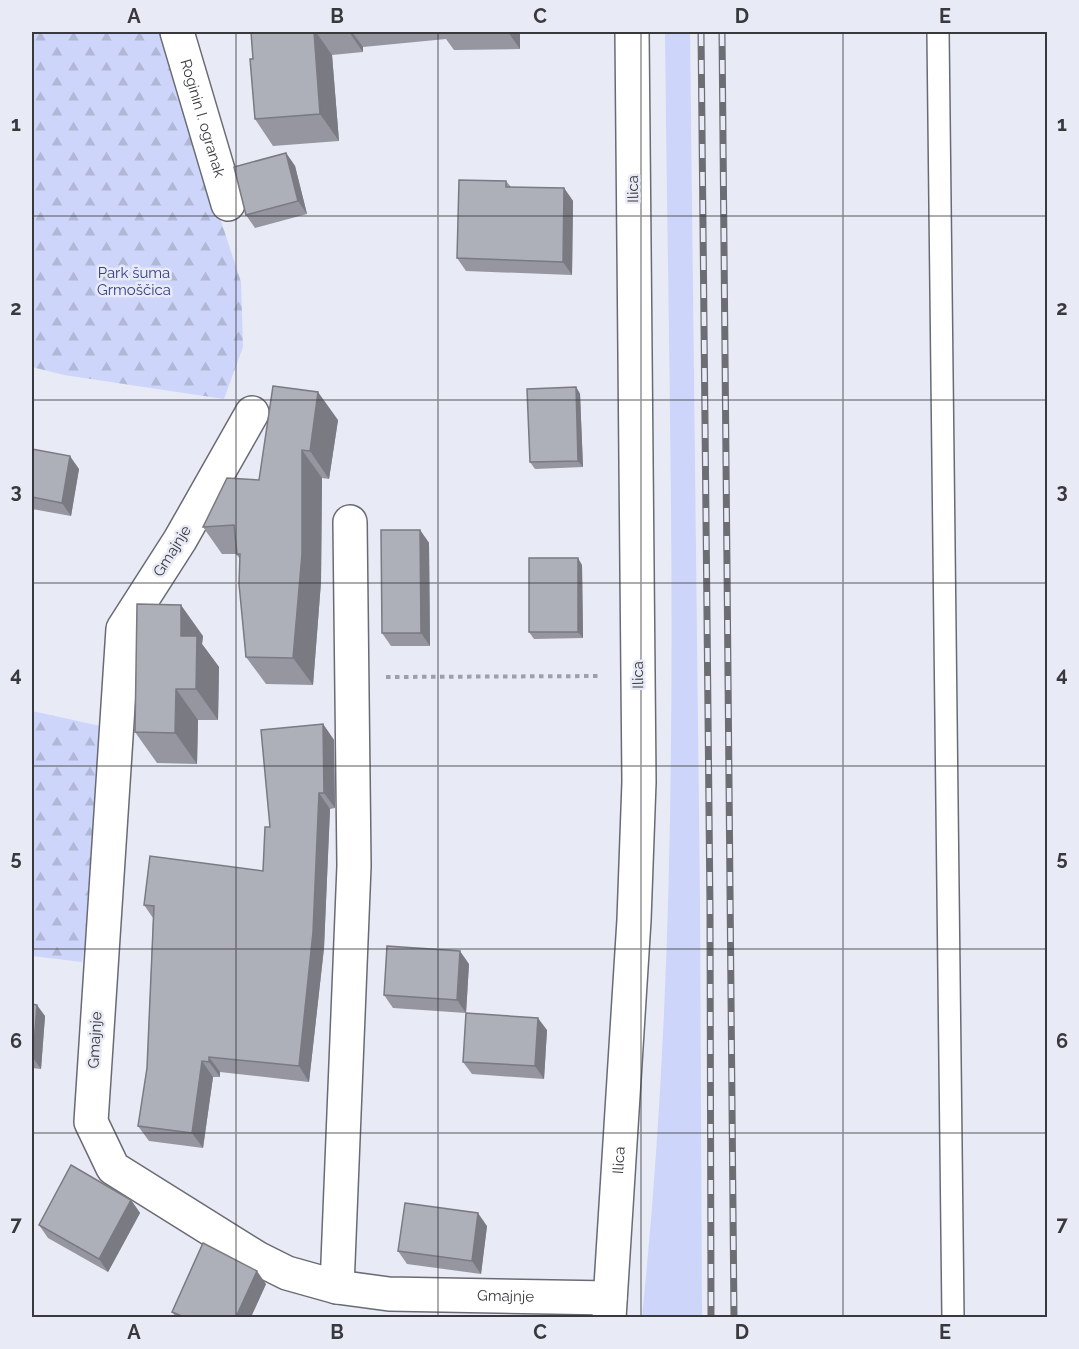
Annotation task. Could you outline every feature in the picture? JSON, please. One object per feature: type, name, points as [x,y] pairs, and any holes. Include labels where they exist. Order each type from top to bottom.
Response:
[{"type":"street","name":"Roginin I. ogranak","points":[[177,32],[228,204]]},
{"type":"street","name":"Ilica","points":[[609,1308],[633,932],[639,782],[632,32]]},
{"type":"street","name":"Gmajnje","points":[[252,413],[180,540],[123,629],[91,1122],[113,1168],[257,1258],[286,1273],[337,1287],[389,1294],[609,1308]]},
{"type":"street","points":[[337,1287],[354,866],[350,522]]},
{"type":"lane","points":[[938,32],[952,1317]]},
{"type":"path","points":[[352,678],[602,676]]},
{"type":"green space","name":"Park šuma Grmoščica","points":[[32,32],[159,32],[241,282],[243,347],[224,399],[64,375],[32,367]]},
{"type":"green space","points":[[665,32],[690,32],[700,898],[702,1318],[642,1317],[656,1157],[665,997],[670,836],[671,514]]},
{"type":"green space","points":[[32,711],[105,727],[94,887],[82,962],[32,956]]},
{"type":"building","points":[[251,32],[314,32],[320,114],[255,119],[250,59],[253,59]]},
{"type":"building","points":[[286,153],[298,201],[246,215],[234,167]]},
{"type":"building","points":[[459,180],[506,181],[506,187],[564,188],[563,262],[457,258]]},
{"type":"building","points":[[273,386],[318,392],[310,451],[302,450],[302,554],[293,658],[246,657],[239,584],[240,554],[237,554],[234,525],[203,527],[227,478],[259,480]]},
{"type":"building","points":[[576,387],[578,461],[530,462],[527,389]]},
{"type":"building","points":[[32,449],[70,456],[62,503],[32,497]]},
{"type":"building","points":[[381,530],[420,530],[421,633],[382,633]]},
{"type":"building","points":[[529,558],[578,558],[578,632],[529,632]]},
{"type":"building","points":[[137,604],[181,605],[181,636],[197,636],[196,689],[176,689],[175,733],[135,732]]},
{"type":"building","points":[[323,724],[324,793],[319,793],[313,932],[299,1066],[209,1057],[209,1062],[202,1061],[192,1133],[138,1126],[147,1068],[154,906],[144,905],[150,856],[263,871],[265,827],[270,827],[261,730]]},
{"type":"building","points":[[387,946],[460,951],[457,1000],[384,995]]},
{"type":"building","points":[[32,1004],[37,1005],[33,1058],[32,1057]]},
{"type":"building","points":[[466,1013],[538,1018],[535,1066],[463,1062]]},
{"type":"building","points":[[71,1165],[131,1200],[99,1259],[39,1225]]},
{"type":"building","points":[[405,1203],[478,1213],[472,1261],[398,1251]]},
{"type":"building","points":[[203,1243],[257,1271],[236,1317],[184,1317],[172,1312]]},
{"type":"railway","points":[[701,32],[710,908],[711,1318]]},
{"type":"railway","points":[[722,32],[734,1318]]}]
